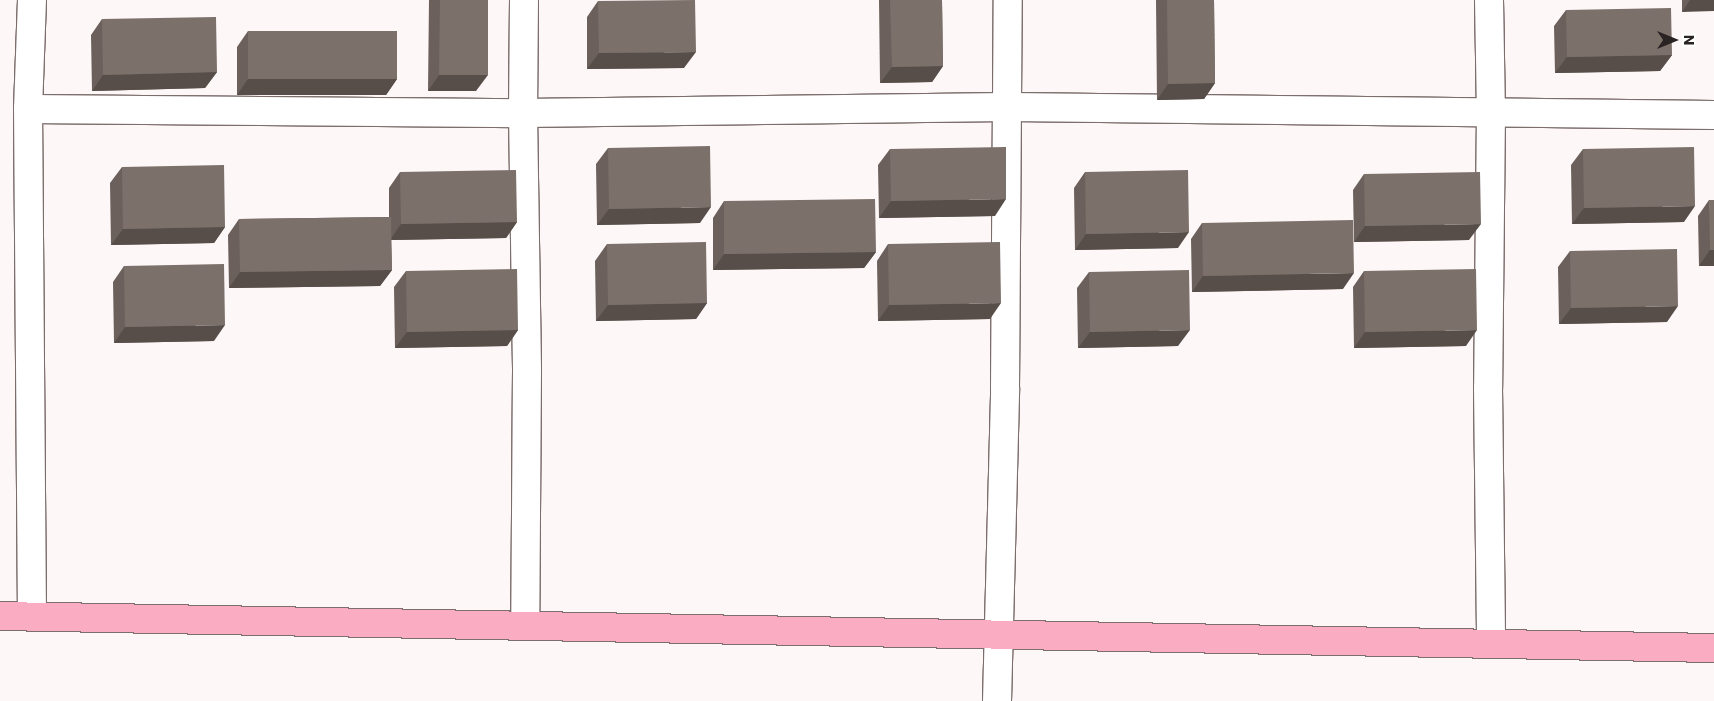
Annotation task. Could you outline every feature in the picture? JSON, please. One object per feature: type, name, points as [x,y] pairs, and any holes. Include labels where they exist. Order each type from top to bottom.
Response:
[{"type":"highway","points":[[0,616],[1714,648]]},
{"type":"street","points":[[32,0],[28,109],[32,616]]},
{"type":"street","points":[[524,0],[523,113],[527,371],[525,626]]},
{"type":"street","points":[[997,701],[997,634],[1005,388],[1008,0]]},
{"type":"street","points":[[1489,0],[1491,112],[1488,388],[1491,644]]},
{"type":"street","points":[[28,109],[523,113],[1006,107],[1714,115]]},
{"type":"building","points":[[440,0],[488,0],[488,75],[439,75]]},
{"type":"building","points":[[695,0],[696,52],[599,53],[598,1]]},
{"type":"building","points":[[890,0],[942,0],[943,66],[892,67]]},
{"type":"building","points":[[1167,0],[1214,0],[1215,83],[1168,84]]},
{"type":"building","points":[[1671,8],[1672,55],[1567,57],[1566,10]]},
{"type":"building","points":[[216,17],[217,72],[103,75],[102,19]]},
{"type":"building","points":[[248,31],[397,31],[397,79],[248,79]]},
{"type":"building","points":[[710,146],[711,207],[609,209],[608,148]]},
{"type":"building","points":[[1006,147],[1006,199],[891,201],[890,149]]},
{"type":"building","points":[[1694,147],[1695,206],[1584,208],[1583,149]]},
{"type":"building","points":[[224,165],[225,227],[123,229],[122,167]]},
{"type":"building","points":[[516,170],[517,222],[401,224],[400,172]]},
{"type":"building","points":[[1188,170],[1189,232],[1086,234],[1085,172]]},
{"type":"building","points":[[1480,172],[1481,224],[1365,226],[1364,174]]},
{"type":"building","points":[[875,199],[876,252],[724,254],[724,201]]},
{"type":"building","points":[[1709,200],[1714,200],[1714,250],[1710,250]]},
{"type":"building","points":[[391,217],[392,270],[240,272],[239,219]]},
{"type":"building","points":[[1353,220],[1354,273],[1203,276],[1202,223]]},
{"type":"building","points":[[706,242],[707,303],[608,305],[607,244]]},
{"type":"building","points":[[1000,242],[1001,303],[889,305],[888,244]]},
{"type":"building","points":[[1677,249],[1678,306],[1571,308],[1570,251]]},
{"type":"building","points":[[224,264],[225,325],[125,327],[124,266]]},
{"type":"building","points":[[517,269],[518,330],[407,332],[406,271]]},
{"type":"building","points":[[1476,269],[1477,330],[1365,332],[1364,271]]},
{"type":"building","points":[[1189,270],[1190,330],[1090,332],[1089,272]]}]
